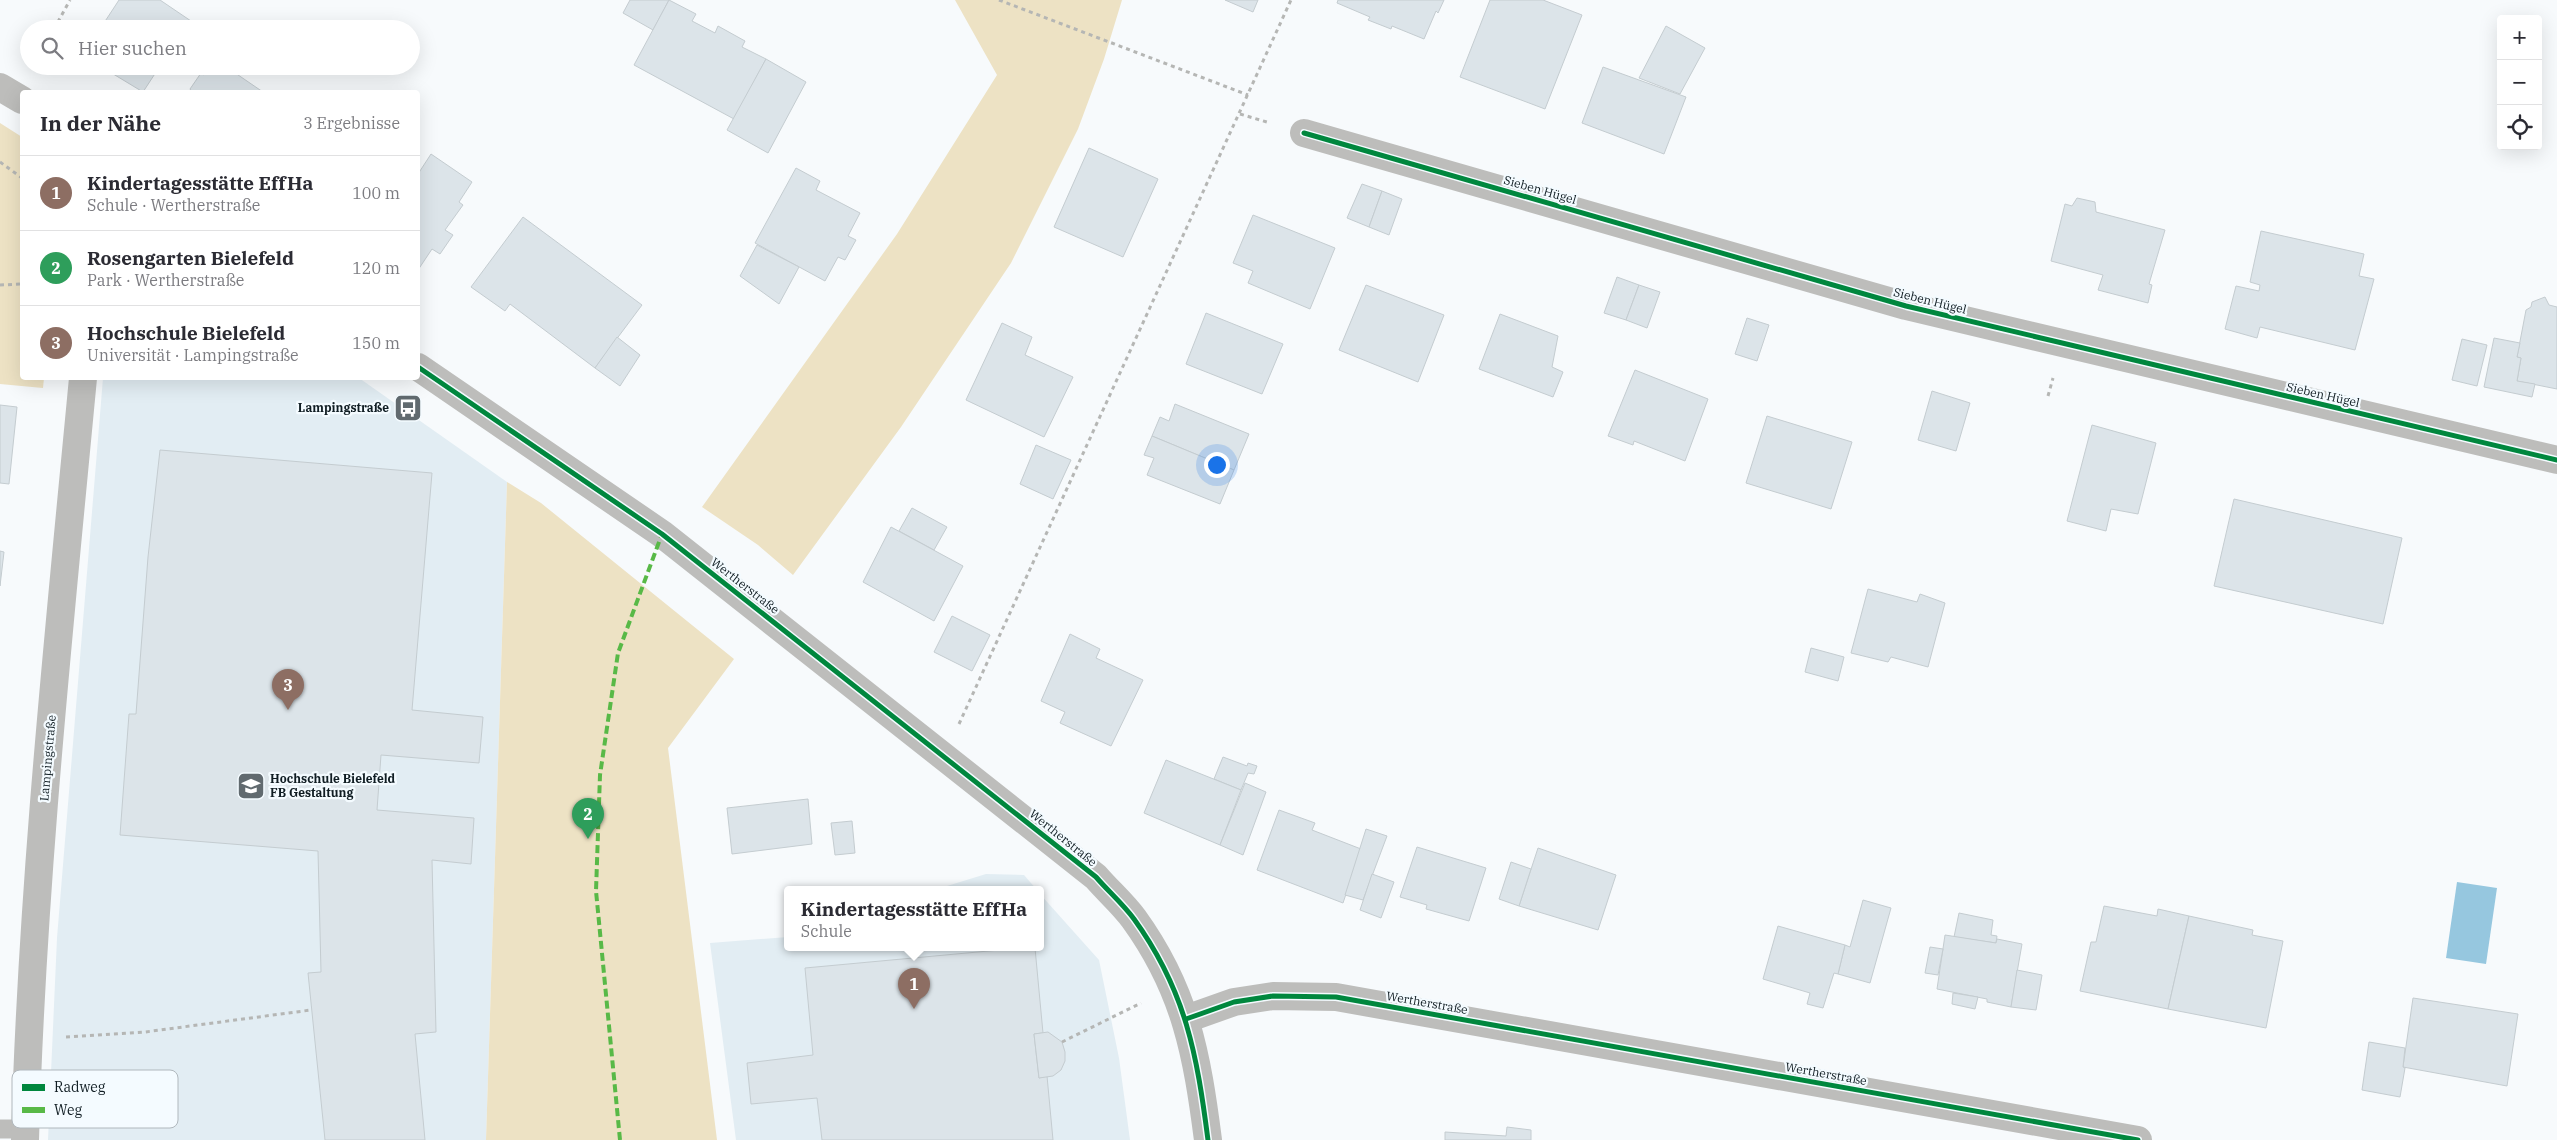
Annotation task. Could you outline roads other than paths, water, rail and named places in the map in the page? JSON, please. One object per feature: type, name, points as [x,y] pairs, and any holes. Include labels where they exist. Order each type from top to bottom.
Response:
[{"type":"street","points":[[0,87],[20,99]]},
{"type":"street","name":"Sieben Hügel","points":[[1304,133],[1906,306],[2557,460]]},
{"type":"street","name":"Wertherstraße","points":[[420,368],[662,534],[1096,877],[1133,918],[1157,955],[1186,1019],[1234,1002],[1273,996],[1336,996],[2138,1140]]},
{"type":"street","name":"Lampingstraße","points":[[24,1070],[48,748],[83,380]]},
{"type":"street","points":[[1186,1019],[1194,1050],[1208,1140]]},
{"type":"water","points":[[2457,882],[2497,888],[2486,964],[2446,958]]},
{"type":"place","name":"Lampingstraße","points":[[408,408]]},
{"type":"place","name":"Hochschule Bielefeld","points":[[288,710]]},
{"type":"place","name":"Hochschule Bielefeld FB Gestaltung","points":[[251,786]]},
{"type":"place","name":"Rosengarten Bielefeld","points":[[588,839]]},
{"type":"place","name":"Kindertagesstätte EffHa","points":[[914,1009]]}]
